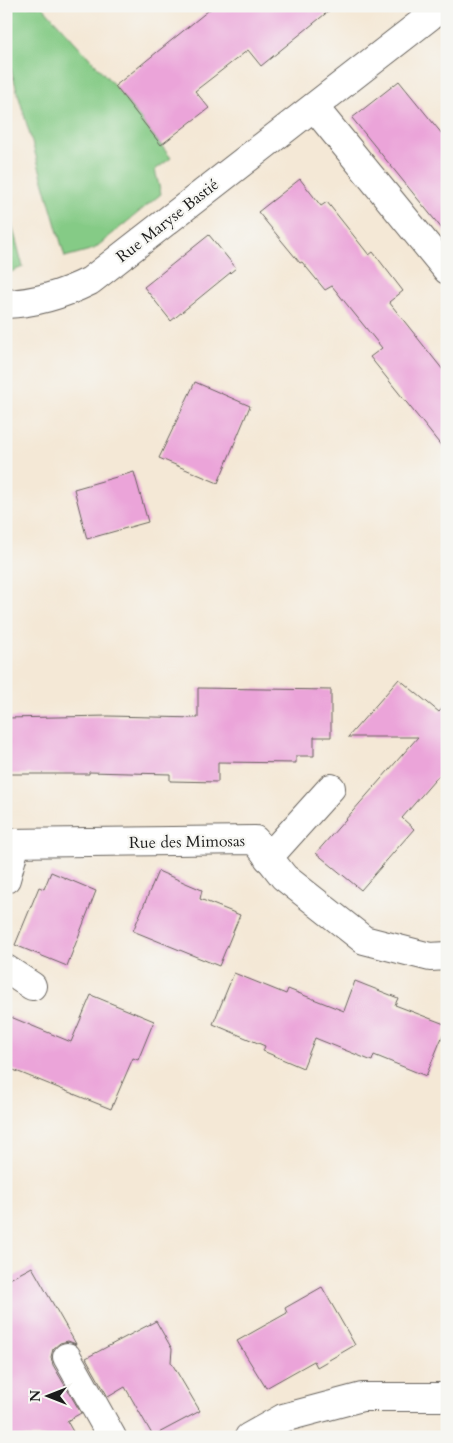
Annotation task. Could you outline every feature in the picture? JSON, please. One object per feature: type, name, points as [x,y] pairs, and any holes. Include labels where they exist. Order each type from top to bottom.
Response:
[{"type":"street","name":"Rue Maryse Bastié","points":[[6,304],[17,304],[50,297],[90,281],[443,6]]},
{"type":"street","points":[[314,107],[447,270]]},
{"type":"street","points":[[268,858],[331,788]]},
{"type":"street","name":"Rue des Mimosas","points":[[11,843],[255,840],[284,877],[364,940],[430,957],[447,956]]},
{"type":"street","points":[[6,879],[11,843]]},
{"type":"street","points":[[6,969],[32,986]]},
{"type":"street","points":[[67,1356],[112,1437]]},
{"type":"street","points":[[249,1437],[283,1418],[362,1396],[447,1397]]},
{"type":"green space","points":[[6,6],[42,6],[115,86],[171,158],[155,170],[161,194],[94,249],[65,257],[6,52]]},
{"type":"green space","points":[[6,202],[23,267],[6,274]]},
{"type":"building","points":[[214,6],[335,6],[261,66],[248,50],[195,91],[209,108],[161,145],[115,86]]},
{"type":"building","points":[[399,81],[447,140],[447,235],[352,118]]},
{"type":"building","points":[[300,179],[321,206],[327,202],[369,255],[373,252],[403,291],[389,302],[447,375],[447,453],[370,357],[382,348],[332,286],[325,290],[258,212]]},
{"type":"building","points":[[209,235],[236,268],[171,321],[144,287]]},
{"type":"building","points":[[195,382],[250,406],[218,483],[159,458]]},
{"type":"building","points":[[134,472],[148,522],[87,539],[74,489]]},
{"type":"building","points":[[399,679],[439,712],[447,703],[447,766],[402,818],[414,829],[361,890],[316,853],[418,737],[348,737]]},
{"type":"building","points":[[198,688],[331,690],[331,737],[314,737],[314,756],[296,756],[296,763],[218,762],[218,782],[170,781],[170,774],[89,772],[89,774],[6,774],[6,718],[108,716],[198,718]]},
{"type":"building","points":[[158,871],[202,890],[200,899],[240,915],[219,966],[133,931]]},
{"type":"building","points":[[51,872],[96,891],[67,966],[15,945],[39,887],[44,889]]},
{"type":"building","points":[[234,973],[286,994],[288,989],[344,1011],[355,981],[398,998],[395,1005],[447,1025],[426,1076],[374,1055],[372,1061],[315,1038],[303,1068],[263,1051],[265,1046],[213,1024]]},
{"type":"building","points":[[91,995],[154,1021],[138,1060],[133,1058],[111,1109],[6,1067],[6,1015],[71,1042]]},
{"type":"building","points":[[32,1267],[76,1344],[68,1341],[60,1343],[53,1349],[51,1357],[53,1365],[81,1413],[67,1421],[76,1437],[6,1437],[6,1281]]},
{"type":"building","points":[[322,1287],[355,1345],[317,1367],[314,1361],[266,1388],[237,1341],[287,1313],[285,1308]]},
{"type":"building","points":[[156,1321],[172,1349],[171,1362],[200,1411],[153,1436],[125,1387],[108,1397],[86,1358]]}]
